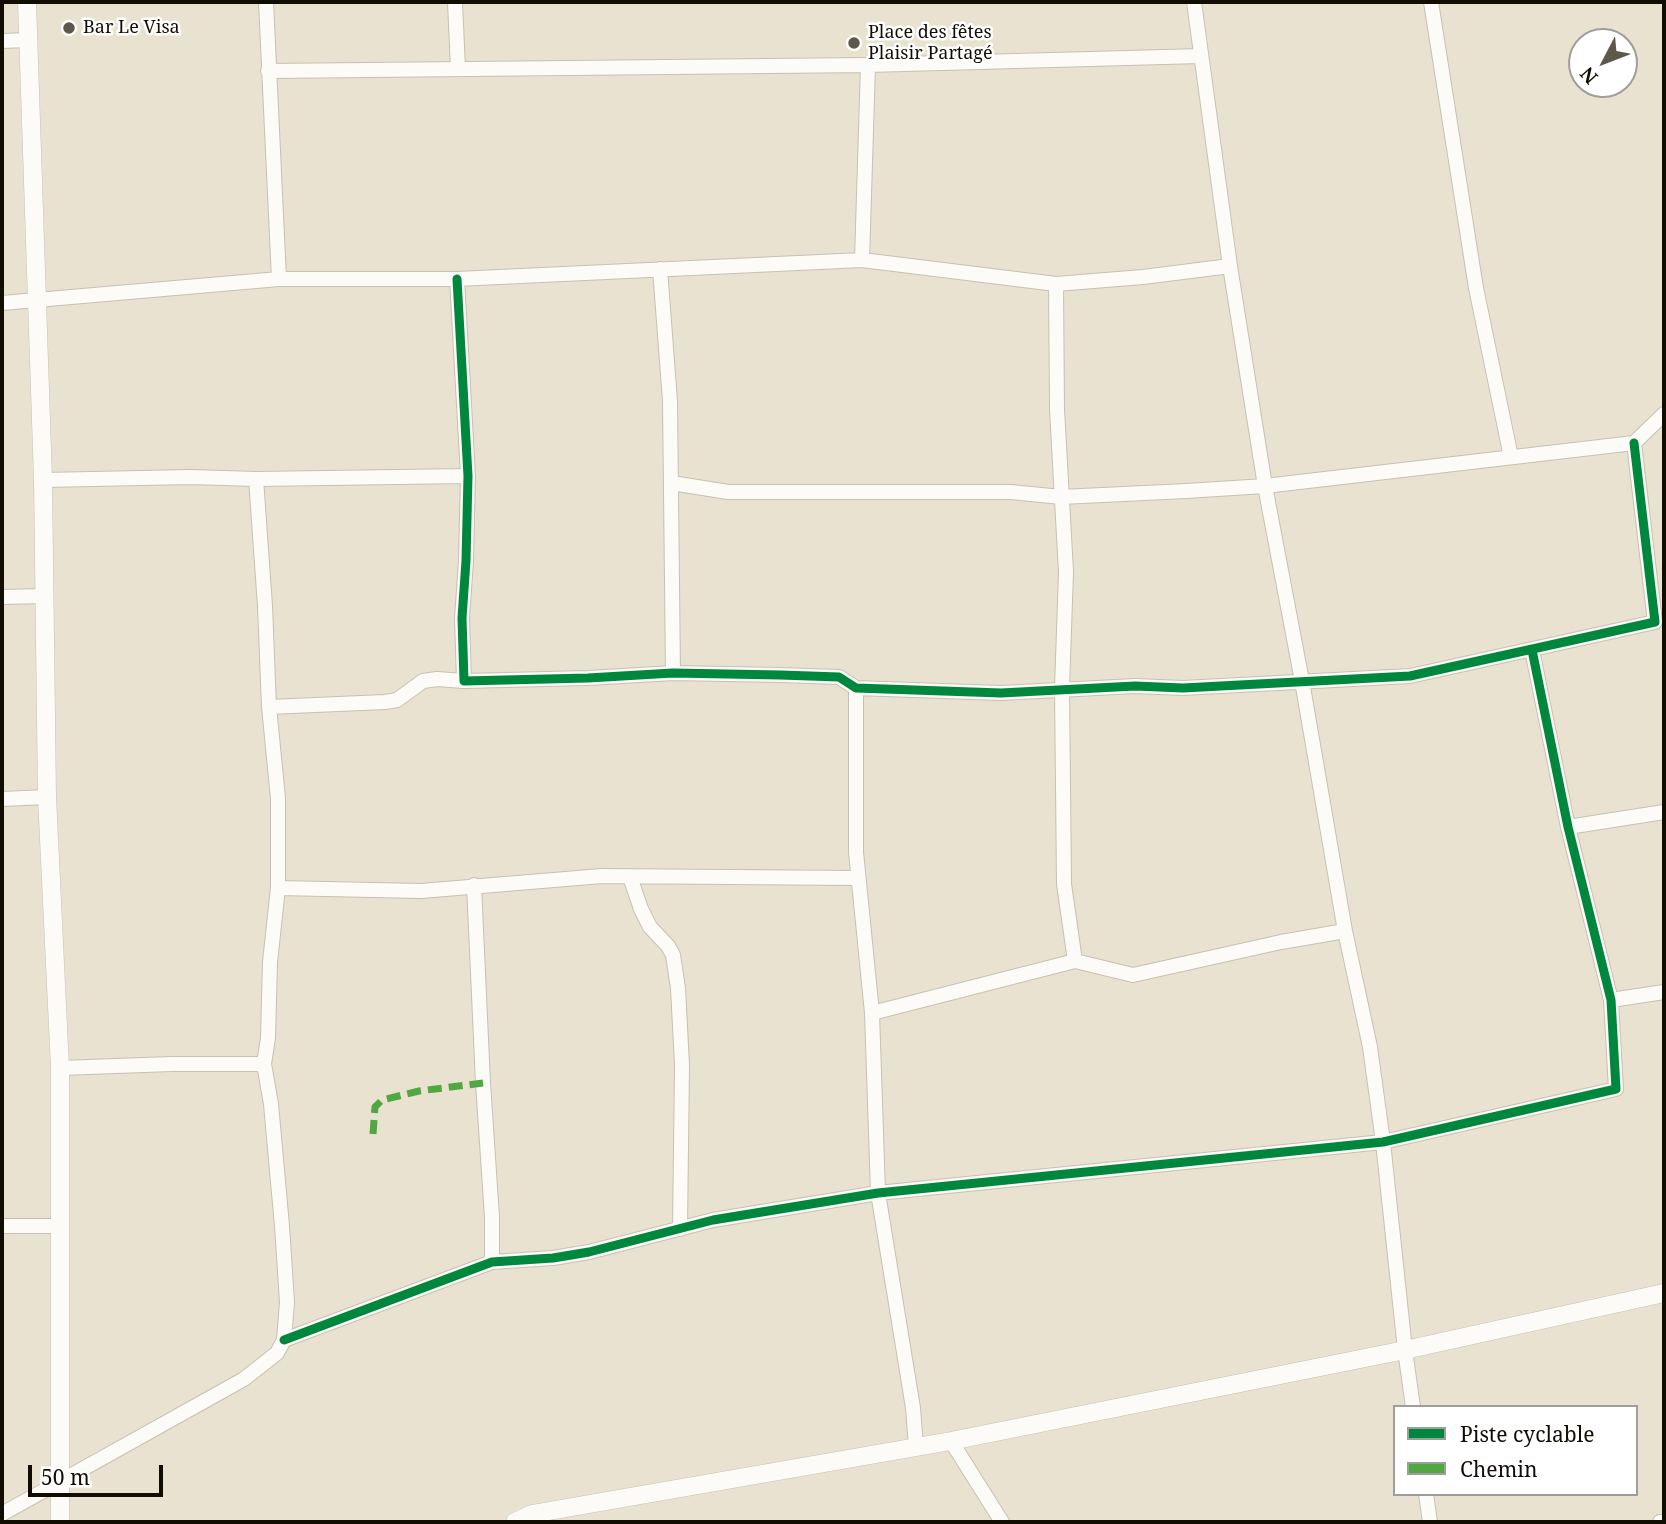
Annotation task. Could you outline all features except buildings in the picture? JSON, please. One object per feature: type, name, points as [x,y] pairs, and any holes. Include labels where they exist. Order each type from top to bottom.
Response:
[{"type":"street","points":[[27,2],[43,480],[47,797],[60,1068],[60,1522]]},
{"type":"street","points":[[266,2],[279,279]]},
{"type":"street","points":[[455,2],[458,69]]},
{"type":"street","points":[[1194,2],[1230,267],[1265,486],[1345,931],[1370,1047],[1413,1405]]},
{"type":"street","points":[[1431,2],[1476,288],[1511,457]]},
{"type":"street","points":[[2,41],[27,40]]},
{"type":"street","points":[[268,71],[868,65],[1201,56]]},
{"type":"street","points":[[862,260],[868,65]]},
{"type":"street","points":[[2,303],[279,279],[457,279],[862,260],[1056,284],[1230,267]]},
{"type":"street","points":[[660,270],[670,401],[673,673]]},
{"type":"street","points":[[457,279],[468,476],[462,606],[464,681]]},
{"type":"street","points":[[1056,284],[1057,409],[1067,608],[1062,688],[1064,884],[1075,961]]},
{"type":"street","points":[[672,483],[728,492],[1011,492],[1061,497],[1265,486],[1634,443],[1664,414]]},
{"type":"street","points":[[270,707],[397,700],[423,681],[438,679],[464,681],[588,678],[673,673],[839,677],[856,688],[1000,692],[1135,686],[1183,688],[1410,676],[1655,622],[1634,443]]},
{"type":"street","points":[[43,480],[468,476]]},
{"type":"street","points":[[2,1514],[243,1379],[277,1353],[285,1340],[287,1302],[282,1226],[271,1104],[264,1064],[270,962],[278,888],[278,798],[256,479]]},
{"type":"street","points":[[2,597],[45,596]]},
{"type":"street","points":[[285,1340],[492,1262],[553,1258],[590,1252],[713,1220],[878,1193],[1383,1142],[1615,1089],[1612,1000],[1569,827],[1532,650]]},
{"type":"street","points":[[856,688],[857,878],[872,1013],[878,1193],[913,1408],[916,1447]]},
{"type":"street","points":[[2,799],[47,797]]},
{"type":"street","points":[[1569,827],[1664,812]]},
{"type":"street","points":[[278,888],[421,891],[602,876],[857,878]]},
{"type":"street","points":[[630,877],[650,926],[668,946],[673,956],[678,988],[681,1039],[680,1229]]},
{"type":"street","points":[[474,885],[492,1217],[492,1262]]},
{"type":"street","points":[[872,1013],[1075,961],[1133,975],[1281,942],[1345,931]]},
{"type":"street","points":[[1612,1000],[1664,992]]},
{"type":"street","points":[[60,1068],[264,1064]]},
{"type":"street","points":[[2,1226],[59,1226]]},
{"type":"street","points":[[515,1522],[951,1441],[1405,1350],[1664,1293]]},
{"type":"street","points":[[951,1441],[1002,1522]]},
{"type":"street","points":[[1426,1496],[1430,1522]]},
{"type":"marked path","points":[[373,1134],[375,1107],[382,1100],[419,1091],[483,1083]]},
{"type":"cycle path","points":[[457,279],[468,476],[462,618],[464,681],[673,673],[780,675],[839,677],[856,688],[1001,693],[1135,686],[1183,688],[1410,676],[1655,622],[1634,443]]},
{"type":"cycle path","points":[[284,1340],[492,1262],[553,1258],[589,1252],[713,1220],[878,1193],[1383,1142],[1616,1089],[1611,1000],[1568,827],[1532,650]]},
{"type":"place","name":"Bar Le Visa","points":[[69,28]]},
{"type":"place","name":"Place des fêtes Plaisir Partagé","points":[[854,43]]}]
